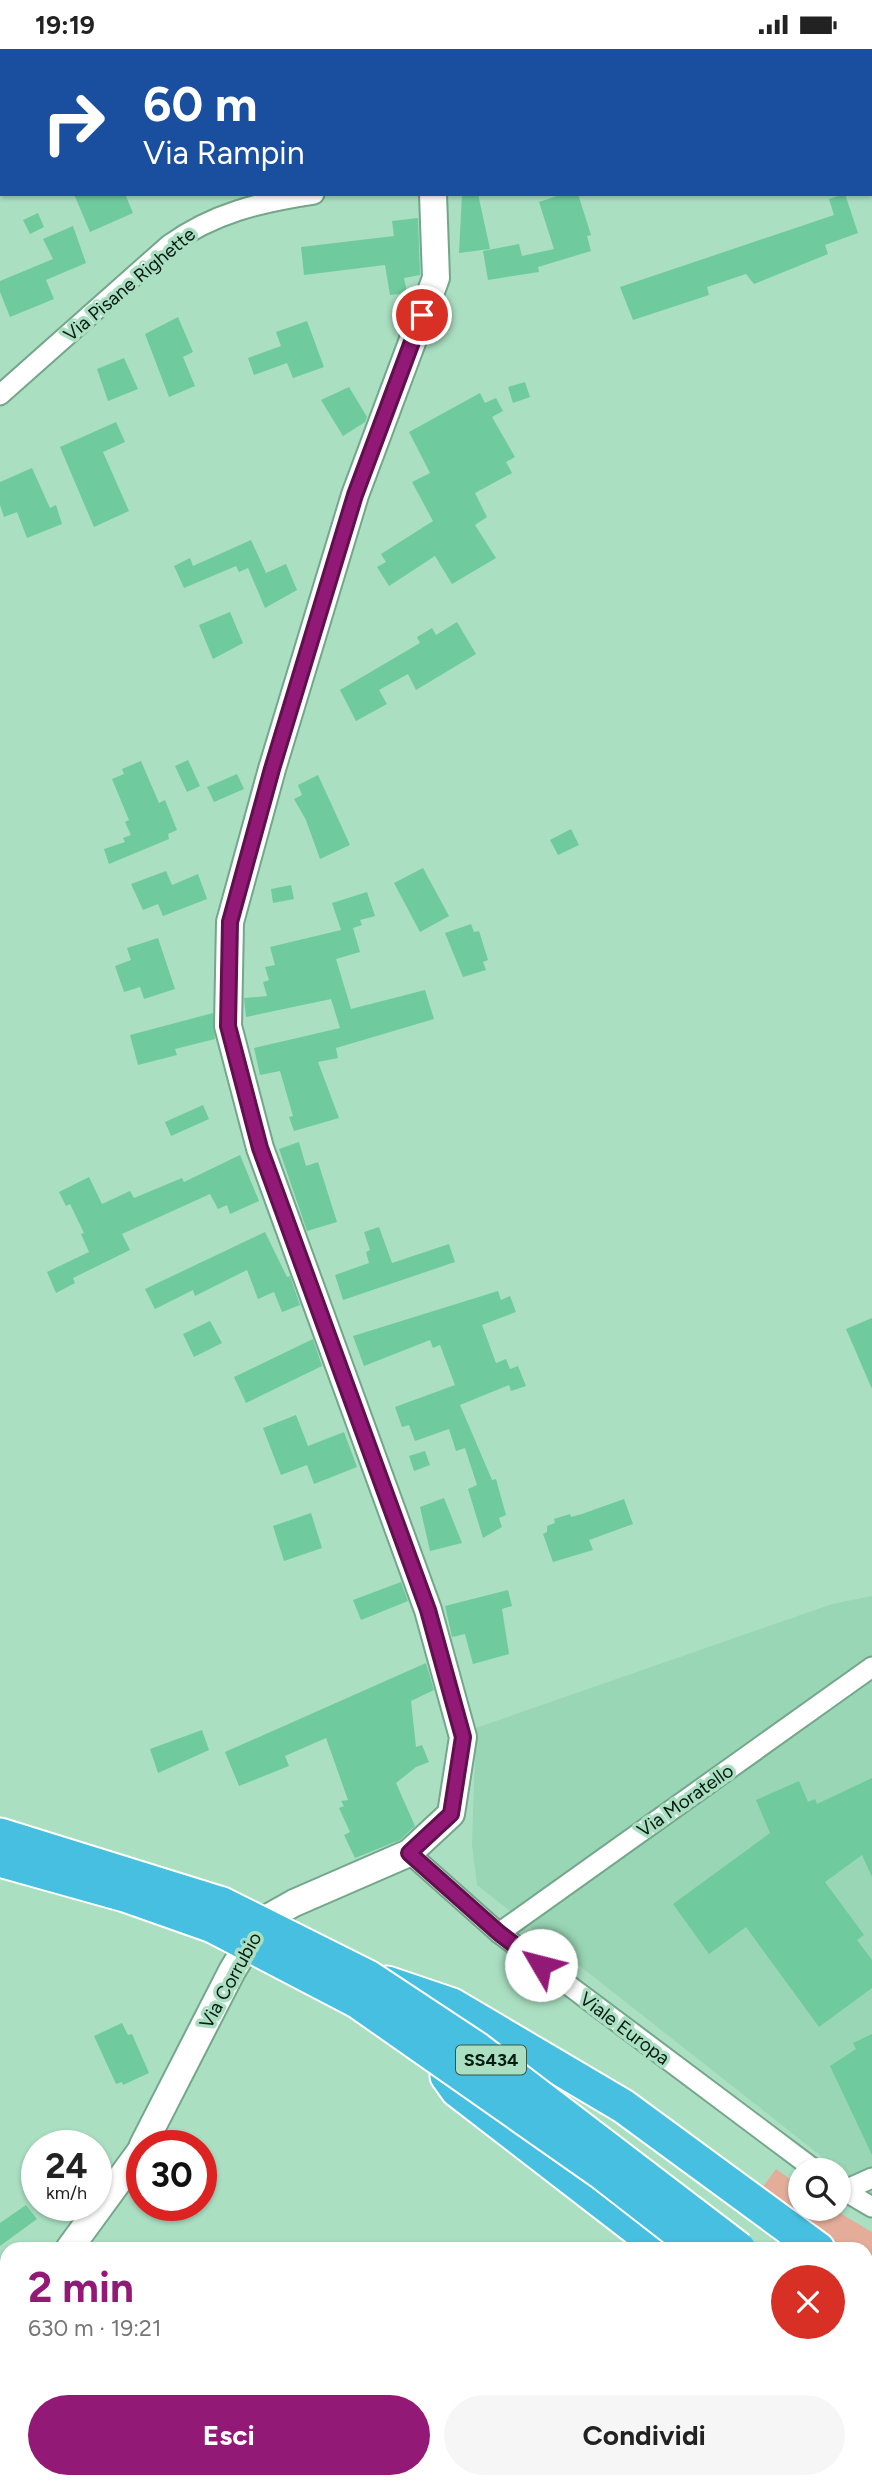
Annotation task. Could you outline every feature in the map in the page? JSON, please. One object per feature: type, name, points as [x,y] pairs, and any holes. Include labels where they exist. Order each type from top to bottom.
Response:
[{"type":"highway","name":"SS434","points":[[0,1835],[217,1915],[368,1977],[477,2049],[730,2242]]},
{"type":"highway","name":"SS434","points":[[0,1860],[125,1895],[217,1915],[357,2001],[427,2049],[601,2172],[691,2242]]},
{"type":"highway","points":[[368,1977],[452,2005],[508,2036],[623,2106],[808,2242]]},
{"type":"highway","points":[[427,2049],[457,2089],[654,2242]]},
{"type":"street","name":"Via Pisane Righette","points":[[0,395],[169,245],[193,228],[226,212],[261,202],[301,196]]},
{"type":"street","name":"Via Corrubio","points":[[152,2130],[232,1971],[262,1921],[294,1903],[409,1853],[451,1814],[463,1737],[428,1610],[260,1148],[228,1026],[230,922],[276,755],[355,495],[436,278],[433,196]]},
{"type":"street","name":"Via Moratello","points":[[499,1933],[872,1667]]},
{"type":"street","name":"Viale Europa","points":[[409,1853],[499,1933],[799,2158]]},
{"type":"street","name":"Via Corrubio","points":[[74,2242],[126,2170]]},
{"type":"street","points":[[851,2185],[872,2178]]},
{"type":"street","points":[[851,2195],[872,2207]]},
{"type":"shaded area","points":[[872,1596],[872,2196],[851,2179],[851,2158],[824,2158],[477,1885],[472,1845],[476,1728],[832,1604]]},
{"type":"shaded area","points":[[776,2169],[788,2178],[788,2218],[757,2195]]},
{"type":"shaded area","points":[[851,2220],[872,2232],[872,2242],[821,2242],[792,2221]]},
{"type":"building","points":[[75,196],[126,196],[133,213],[90,232]]},
{"type":"building","points":[[462,196],[478,196],[490,249],[459,253]]},
{"type":"building","points":[[557,196],[579,196],[591,235],[587,236],[591,251],[538,267],[539,272],[488,280],[483,251],[519,244],[522,256],[554,249],[539,202]]},
{"type":"building","points":[[846,196],[858,233],[825,245],[828,254],[754,284],[746,274],[707,287],[709,295],[633,320],[620,287],[834,215],[829,199]]},
{"type":"building","points":[[38,213],[44,227],[30,234],[23,220]]},
{"type":"building","points":[[418,218],[420,275],[404,278],[407,293],[390,295],[385,265],[304,275],[301,247],[394,236],[392,221]]},
{"type":"building","points":[[73,226],[86,263],[46,280],[54,299],[10,317],[0,292],[0,281],[53,259],[43,239]]},
{"type":"building","points":[[178,317],[193,352],[183,357],[195,386],[169,397],[145,334]]},
{"type":"building","points":[[307,321],[324,367],[293,378],[287,363],[254,375],[248,358],[281,346],[276,332]]},
{"type":"building","points":[[124,358],[138,389],[108,401],[97,369]]},
{"type":"building","points":[[525,382],[530,397],[513,403],[508,387]]},
{"type":"building","points":[[349,387],[367,417],[365,422],[343,436],[321,400]]},
{"type":"building","points":[[480,393],[485,403],[496,398],[503,411],[492,417],[515,457],[506,462],[512,473],[475,493],[487,517],[475,525],[496,558],[452,584],[435,556],[389,586],[377,567],[386,562],[381,554],[433,521],[412,482],[430,473],[409,432]]},
{"type":"building","points":[[116,422],[125,442],[103,452],[129,511],[94,527],[60,447]]},
{"type":"building","points":[[32,468],[50,508],[56,505],[62,524],[27,538],[17,512],[4,517],[0,505],[0,482]]},
{"type":"building","points":[[251,540],[266,573],[286,564],[297,590],[265,608],[248,568],[239,572],[236,566],[184,588],[174,566],[190,558],[193,566]]},
{"type":"building","points":[[230,612],[243,643],[213,659],[199,625]]},
{"type":"building","points":[[457,622],[476,654],[416,690],[408,674],[379,690],[387,704],[356,721],[340,690],[420,643],[417,637],[432,628],[436,635]]},
{"type":"building","points":[[188,760],[200,786],[187,792],[175,766]]},
{"type":"building","points":[[141,761],[159,803],[165,800],[177,830],[168,834],[169,839],[109,864],[104,849],[125,842],[123,838],[131,835],[125,822],[129,820],[112,779],[124,774],[122,769]]},
{"type":"building","points":[[237,774],[244,789],[214,802],[207,787]]},
{"type":"building","points":[[318,775],[350,845],[320,859],[306,820],[294,799],[302,795],[298,785]]},
{"type":"building","points":[[571,829],[579,845],[558,855],[550,840]]},
{"type":"building","points":[[423,868],[449,916],[420,932],[394,883]]},
{"type":"building","points":[[166,871],[172,885],[198,874],[207,899],[163,916],[158,904],[143,910],[131,884]]},
{"type":"building","points":[[291,885],[294,899],[273,903],[271,889]]},
{"type":"building","points":[[367,892],[375,916],[360,920],[362,925],[353,928],[360,952],[336,959],[351,1009],[425,990],[434,1019],[336,1048],[338,1058],[318,1062],[339,1118],[294,1131],[289,1117],[293,1116],[280,1071],[260,1075],[254,1048],[340,1028],[331,999],[246,1017],[244,998],[267,996],[263,982],[269,980],[265,967],[275,965],[270,947],[341,930],[332,903]]},
{"type":"building","points":[[471,924],[474,932],[479,931],[488,960],[483,962],[486,970],[463,977],[445,933]]},
{"type":"building","points":[[158,938],[175,989],[144,999],[140,987],[124,992],[115,966],[131,960],[127,948]]},
{"type":"building","points":[[213,1013],[215,1039],[175,1049],[177,1055],[138,1065],[130,1035]]},
{"type":"building","points":[[203,1105],[209,1119],[171,1136],[165,1122]]},
{"type":"building","points":[[299,1142],[306,1166],[318,1162],[337,1222],[307,1231],[279,1149]]},
{"type":"building","points":[[240,1155],[259,1201],[230,1214],[227,1205],[218,1209],[210,1194],[122,1234],[130,1250],[73,1278],[75,1283],[56,1293],[47,1272],[89,1252],[81,1234],[84,1233],[70,1204],[66,1206],[59,1192],[89,1177],[102,1204],[130,1191],[134,1198],[182,1178],[184,1182]]},
{"type":"building","points":[[379,1227],[392,1263],[449,1244],[455,1262],[343,1300],[335,1275],[369,1263],[366,1252],[370,1250],[364,1232]]},
{"type":"building","points":[[265,1232],[287,1277],[290,1276],[300,1305],[282,1312],[274,1292],[258,1299],[247,1270],[195,1296],[193,1290],[155,1309],[145,1289]]},
{"type":"building","points":[[498,1291],[501,1300],[510,1296],[516,1312],[482,1325],[496,1363],[506,1359],[510,1369],[518,1366],[526,1386],[511,1391],[509,1385],[460,1405],[492,1480],[496,1479],[506,1515],[499,1518],[502,1527],[483,1538],[468,1489],[477,1485],[465,1448],[456,1451],[449,1429],[415,1441],[409,1425],[402,1427],[395,1407],[455,1385],[440,1345],[433,1348],[430,1340],[364,1366],[353,1336]]},
{"type":"building","points":[[872,1318],[872,1389],[846,1329]]},
{"type":"building","points":[[210,1321],[222,1343],[194,1357],[183,1334]]},
{"type":"building","points":[[313,1339],[322,1366],[246,1403],[234,1377]]},
{"type":"building","points":[[296,1415],[308,1446],[344,1432],[357,1467],[314,1484],[307,1465],[281,1475],[263,1428]]},
{"type":"building","points":[[425,1451],[430,1465],[414,1471],[409,1456]]},
{"type":"building","points":[[444,1498],[462,1543],[430,1551],[420,1507]]},
{"type":"building","points":[[624,1499],[633,1524],[589,1540],[593,1550],[553,1562],[543,1534],[547,1532],[547,1526],[555,1523],[554,1519],[570,1514],[571,1517],[582,1514]]},
{"type":"building","points":[[311,1513],[322,1548],[284,1561],[273,1526]]},
{"type":"building","points":[[401,1582],[408,1601],[361,1620],[353,1600]]},
{"type":"building","points":[[508,1590],[512,1606],[502,1609],[509,1654],[473,1664],[465,1634],[452,1637],[445,1606]]},
{"type":"building","points":[[426,1663],[434,1690],[411,1701],[416,1747],[422,1745],[429,1762],[416,1767],[396,1783],[415,1826],[400,1840],[355,1858],[344,1835],[350,1832],[339,1808],[344,1806],[341,1801],[348,1800],[326,1738],[285,1756],[289,1766],[239,1786],[225,1752]]},
{"type":"building","points":[[202,1730],[209,1750],[158,1773],[150,1749]]},
{"type":"building","points":[[872,1778],[872,1877],[862,1855],[825,1882],[864,1935],[857,1940],[872,1960],[872,1988],[819,2027],[746,1927],[709,1954],[673,1904],[770,1833],[756,1800],[799,1781],[808,1802],[815,1799],[817,1804]]},
{"type":"building","points":[[122,2023],[128,2035],[132,2034],[149,2073],[123,2085],[122,2082],[116,2084],[94,2036]]},
{"type":"building","points":[[872,2034],[872,2155],[830,2066],[856,2049],[853,2043]]},
{"type":"building","points":[[21,2208],[21,2221],[34,2221],[5,2242],[0,2242],[0,2223]]},
{"type":"route","points":[[422,315],[355,495],[272,769],[230,922],[228,1026],[260,1148],[428,1610],[463,1737],[451,1814],[409,1853],[420,1866],[541,1965]]}]
